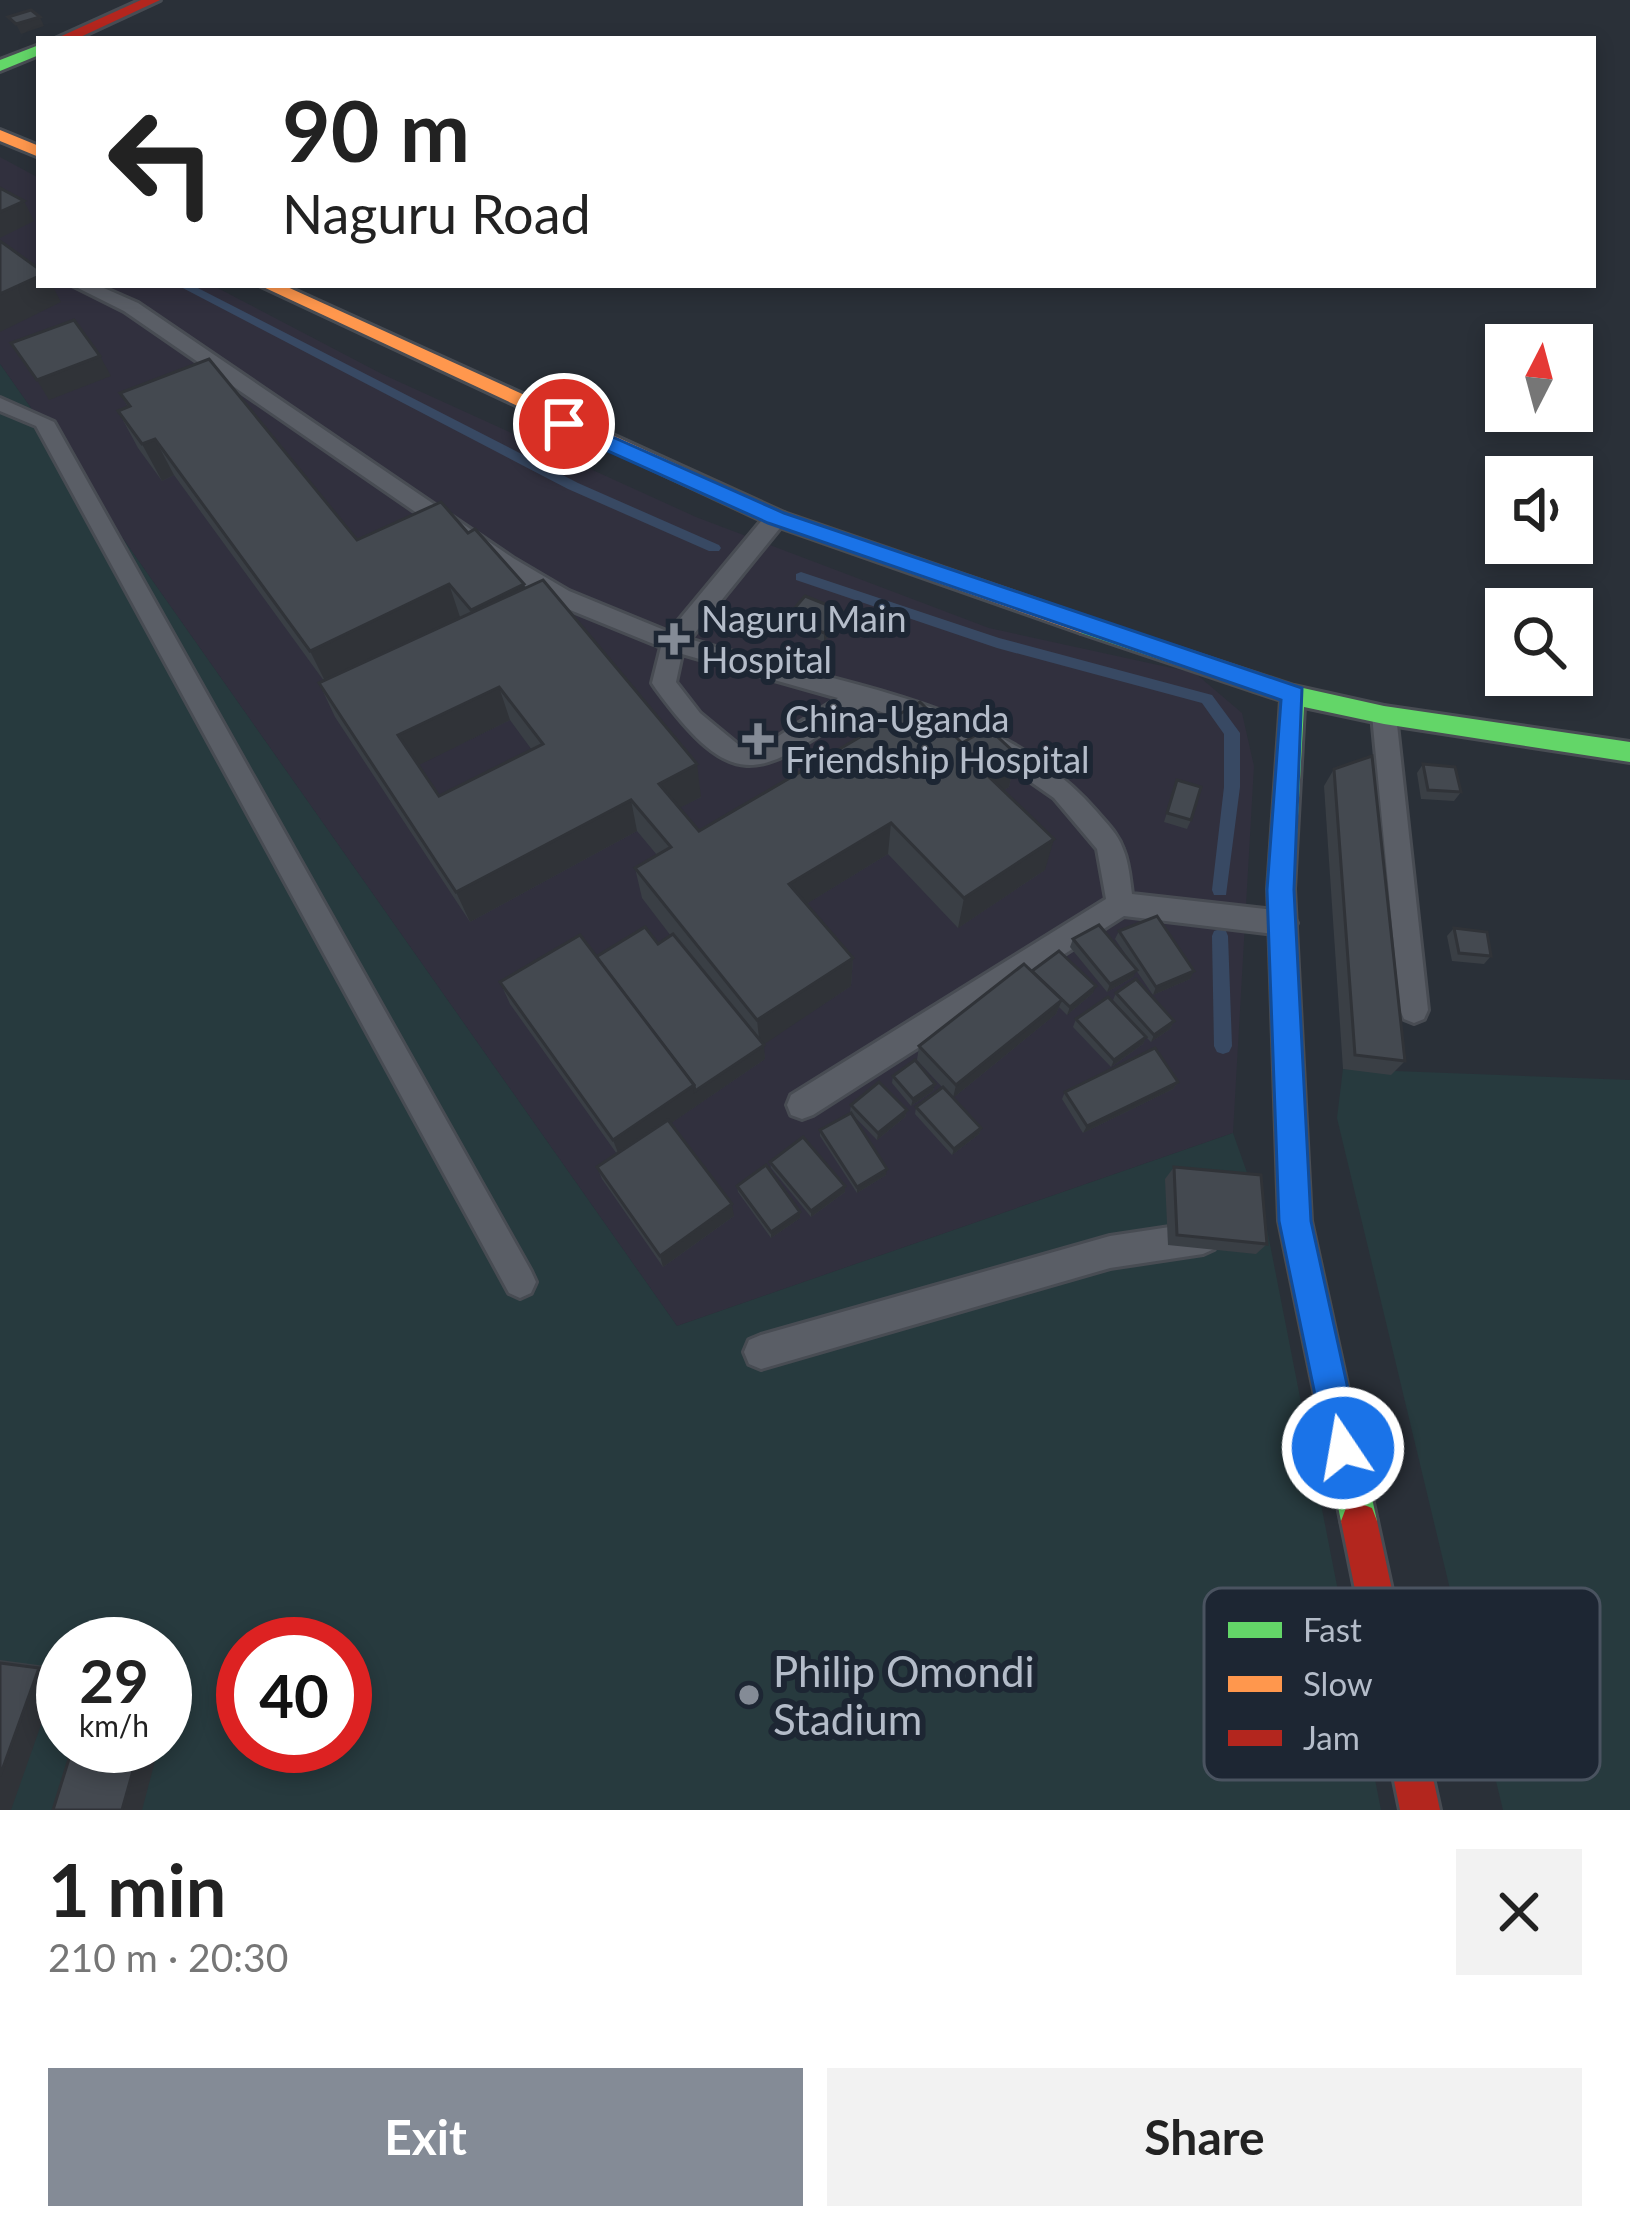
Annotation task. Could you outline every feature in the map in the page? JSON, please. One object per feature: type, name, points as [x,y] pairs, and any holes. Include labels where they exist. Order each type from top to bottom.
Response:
[{"type":"street","points":[[70,36],[153,0]]},
{"type":"street","points":[[0,67],[36,51]]},
{"type":"street","points":[[0,135],[36,151]]},
{"type":"street","points":[[275,288],[776,518],[1294,694],[1384,715],[1630,752]]},
{"type":"street","points":[[1294,694],[1269,1227],[1363,1588]]},
{"type":"street","points":[[1412,1780],[1420,1810]]},
{"type":"lane","points":[[88,288],[131,307],[564,599],[673,644],[861,695],[995,747],[1062,790],[1109,844],[1120,904]]},
{"type":"lane","points":[[0,404],[44,422],[520,1282]]},
{"type":"lane","points":[[776,518],[673,644],[664,683],[697,731],[729,758],[757,761],[861,695]]},
{"type":"lane","points":[[1384,715],[1414,1010]]},
{"type":"lane","points":[[802,1105],[1120,904],[1282,922]]},
{"type":"lane","points":[[761,1352],[1111,1252],[1269,1227]]},
{"type":"shaded area","name":"China-Uganda Friendship Hospital","points":[[0,157],[36,176],[36,288],[218,288],[382,374],[696,517],[989,628],[1195,673],[1242,713],[1254,766],[1233,1133],[677,1326],[0,364]]},
{"type":"green space","points":[[0,364],[677,1326],[1233,1133],[1267,1229],[1337,1588],[1204,1588],[1204,1780],[1375,1780],[1381,1810],[0,1810]]},
{"type":"green space","points":[[1343,1069],[1630,1080],[1630,1810],[1503,1810],[1496,1780],[1600,1780],[1600,1588],[1450,1588],[1337,1118]]},
{"type":"building","points":[[31,10],[40,17],[16,24],[8,17]]},
{"type":"building","points":[[0,188],[24,201],[0,212]]},
{"type":"building","points":[[0,241],[36,267],[36,277],[0,294]]},
{"type":"building","points":[[74,320],[100,356],[37,380],[11,343]]},
{"type":"building","points":[[209,359],[357,540],[441,502],[468,533],[475,529],[524,584],[471,610],[449,584],[310,651],[155,439],[142,444],[118,411],[130,406],[120,393]]},
{"type":"building","points":[[543,580],[697,764],[659,784],[699,831],[920,702],[962,743],[988,728],[1016,754],[986,774],[1054,839],[964,898],[891,823],[789,884],[853,958],[757,1020],[635,868],[671,847],[631,800],[456,892],[319,683]],"holes":[[[499,687],[543,744],[439,796],[398,735]]]},
{"type":"building","points":[[805,596],[842,611],[824,633],[787,617]]},
{"type":"building","points":[[1372,756],[1405,1061],[1355,1055],[1334,769]]},
{"type":"building","points":[[1423,764],[1455,767],[1461,792],[1428,790]]},
{"type":"building","points":[[1177,780],[1201,787],[1191,820],[1167,813]]},
{"type":"building","points":[[1157,916],[1194,971],[1156,987],[1119,931]]},
{"type":"building","points":[[1099,925],[1137,970],[1110,984],[1073,939]]},
{"type":"building","points":[[645,927],[658,944],[673,934],[764,1045],[695,1091],[596,957]]},
{"type":"building","points":[[1454,928],[1487,932],[1491,956],[1459,953]]},
{"type":"building","points":[[580,935],[694,1085],[613,1140],[500,982]]},
{"type":"building","points":[[1059,951],[1096,986],[1070,1007],[1032,971]]},
{"type":"building","points":[[1024,964],[1062,1000],[956,1085],[919,1046]]},
{"type":"building","points":[[1136,979],[1174,1021],[1154,1035],[1116,993]]},
{"type":"building","points":[[1108,997],[1146,1037],[1114,1060],[1076,1019]]},
{"type":"building","points":[[1155,1048],[1178,1082],[1087,1126],[1065,1092]]},
{"type":"building","points":[[915,1060],[935,1084],[913,1099],[893,1076]]},
{"type":"building","points":[[879,1082],[907,1110],[878,1133],[851,1105]]},
{"type":"building","points":[[943,1087],[981,1128],[954,1149],[916,1107]]},
{"type":"building","points":[[851,1113],[887,1169],[857,1187],[820,1130]]},
{"type":"building","points":[[668,1120],[732,1204],[660,1256],[597,1167]]},
{"type":"building","points":[[803,1137],[845,1186],[811,1211],[770,1162]]},
{"type":"building","points":[[766,1165],[800,1212],[771,1232],[737,1186]]},
{"type":"building","points":[[1174,1167],[1261,1175],[1267,1244],[1177,1235]]},
{"type":"building","points":[[0,1663],[36,1668],[36,1676],[0,1776]]},
{"type":"building","points":[[65,1773],[132,1773],[122,1810],[53,1810]]},
{"type":"waterway","points":[[189,288],[573,486],[714,548]]},
{"type":"waterway","points":[[801,577],[997,643],[1207,699],[1232,733],[1232,787],[1220,890]]},
{"type":"waterway","points":[[1220,936],[1223,1046]]},
{"type":"traffic: fast","points":[[0,66],[36,51]]},
{"type":"traffic: fast","points":[[1089,627],[1293,695],[1384,715],[1630,752]]},
{"type":"traffic: fast","points":[[1293,695],[1281,889],[1295,1221],[1359,1521]]},
{"type":"traffic: slow","points":[[0,135],[36,151]]},
{"type":"traffic: slow","points":[[275,288],[776,518],[1089,627]]},
{"type":"traffic: jam","points":[[70,36],[153,0]]},
{"type":"traffic: jam","points":[[1359,1521],[1373,1588]]},
{"type":"traffic: jam","points":[[1414,1780],[1420,1810]]},
{"type":"place","name":"Naguru Main Hospital","points":[[674,639]]},
{"type":"place","name":"China-Uganda Friendship Hospital","points":[[758,739]]},
{"type":"place","name":"Philip Omondi Stadium","points":[[749,1695]]},
{"type":"route","points":[[564,424],[776,518],[1294,694],[1281,890],[1295,1221],[1343,1448]]}]
